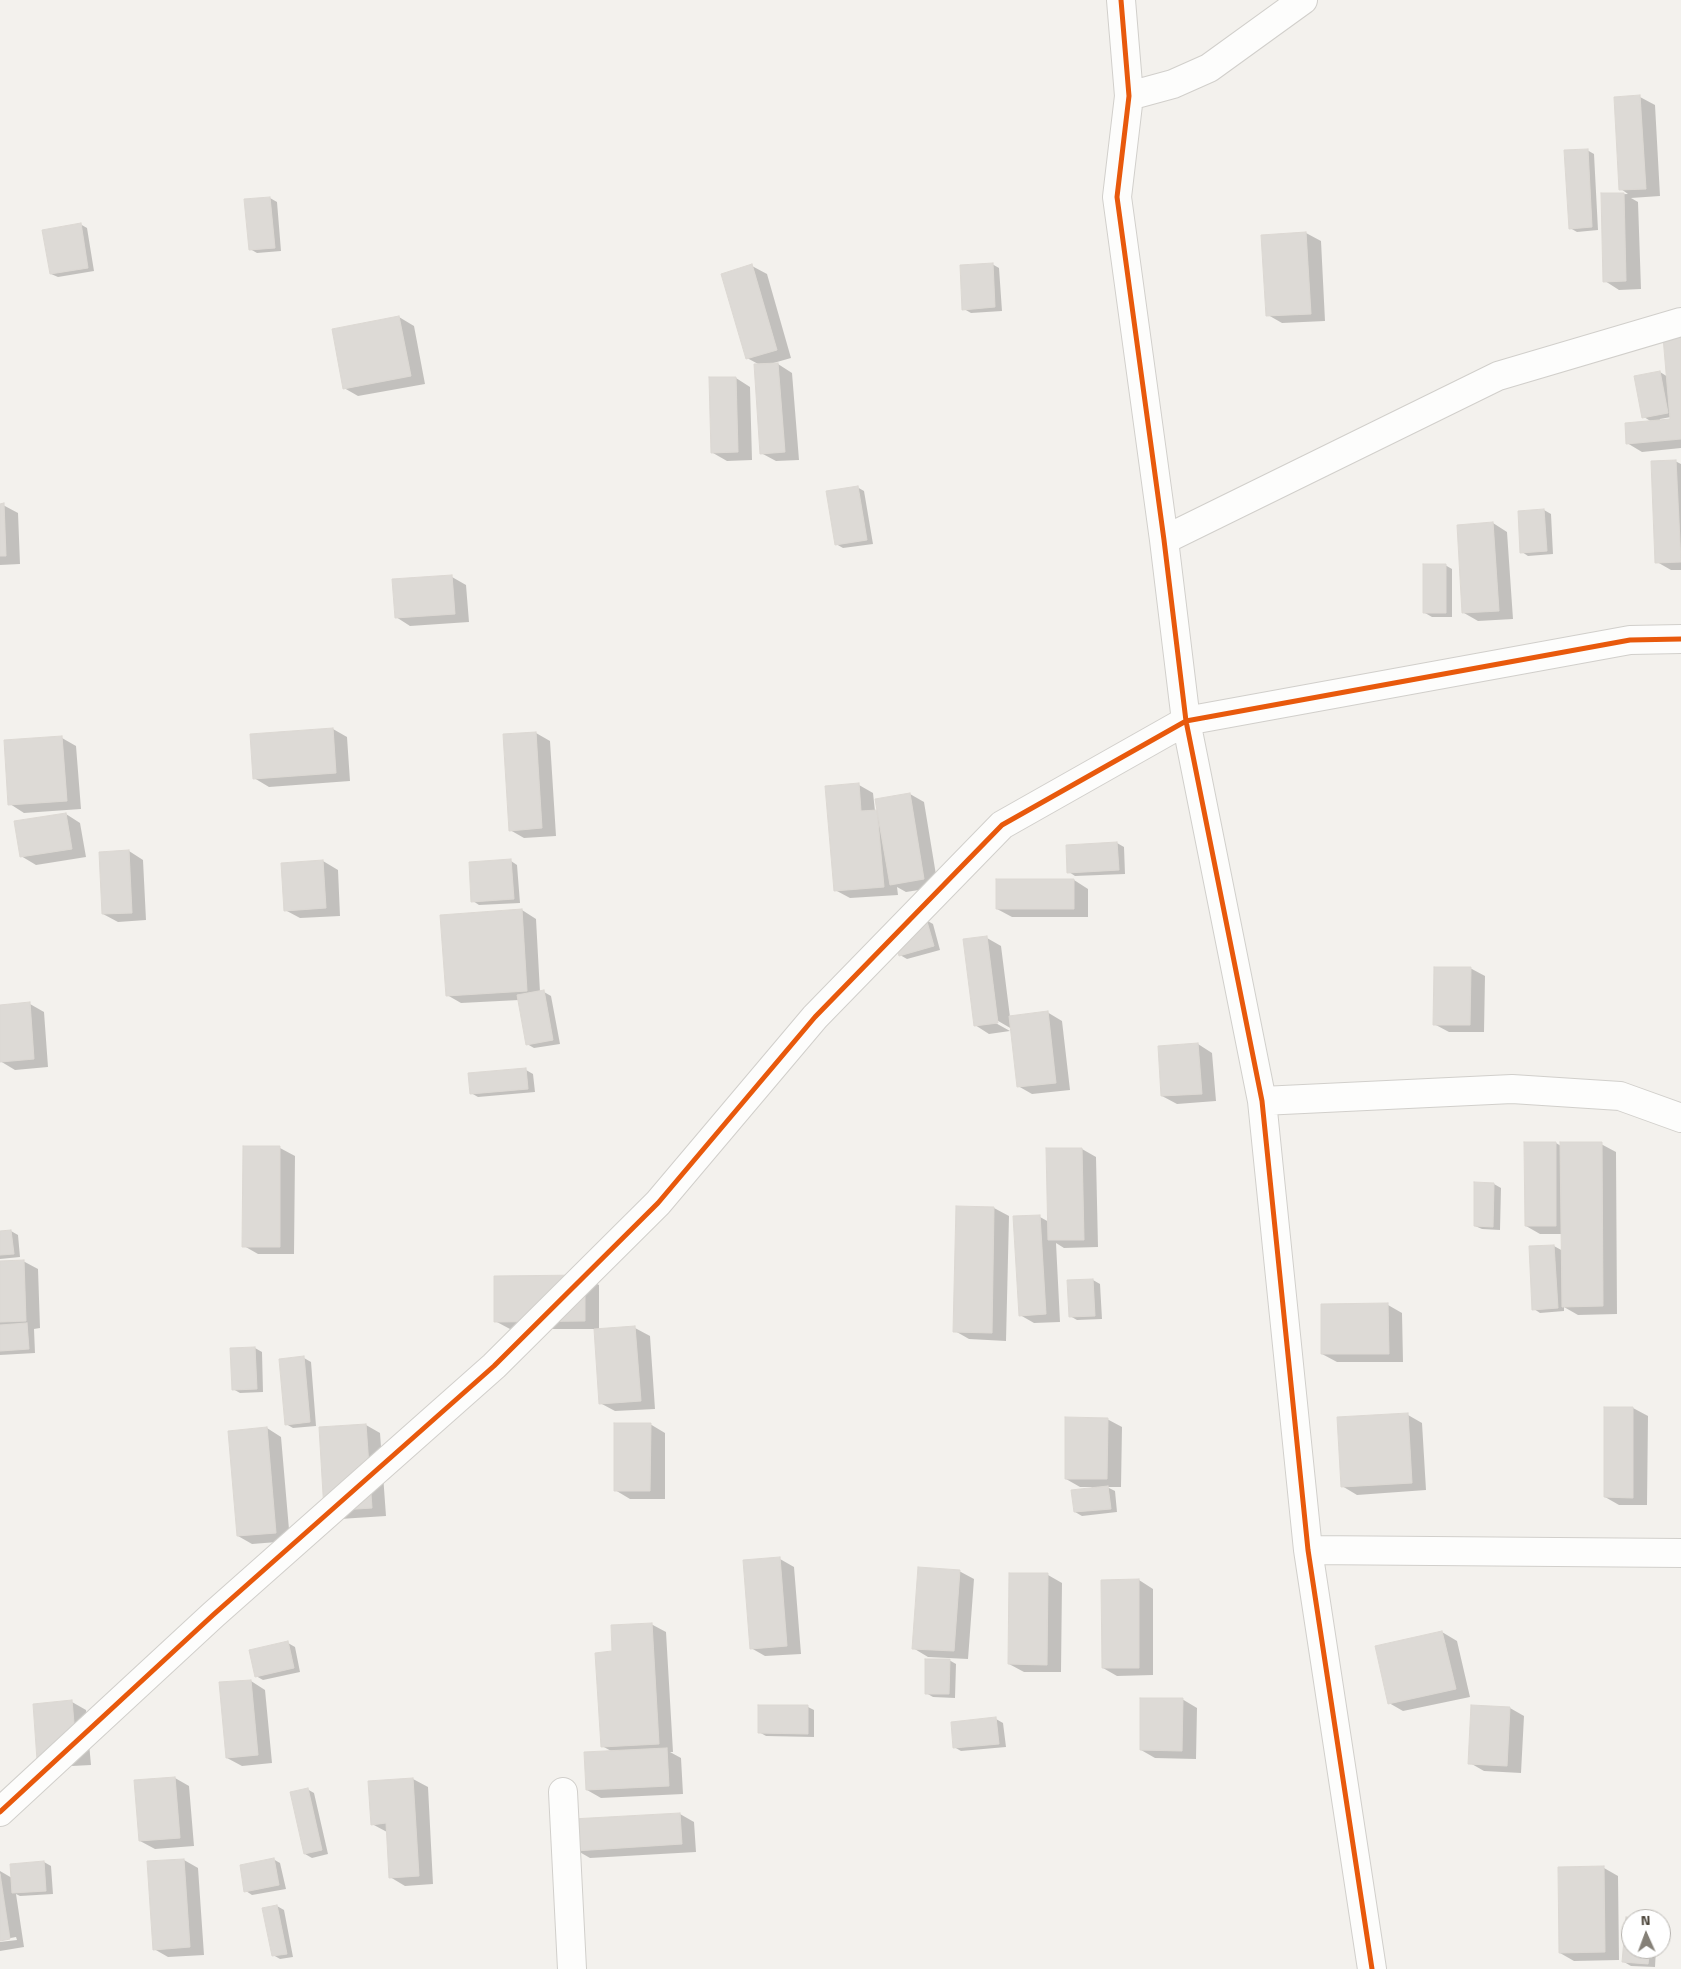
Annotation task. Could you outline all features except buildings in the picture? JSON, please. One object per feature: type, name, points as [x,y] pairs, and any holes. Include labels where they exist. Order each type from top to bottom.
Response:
[{"type":"street","points":[[1121,0],[1129,96],[1117,197],[1164,540],[1186,721],[1262,1101],[1308,1550],[1372,1969]]},
{"type":"street","points":[[1129,96],[1173,84],[1209,68],[1303,0]]},
{"type":"street","points":[[1164,540],[1498,376],[1681,322]]},
{"type":"street","points":[[0,1812],[213,1615],[500,1359],[658,1203],[816,1017],[1002,825],[1186,721],[1630,640],[1681,640]]},
{"type":"street","points":[[1262,1101],[1512,1089],[1620,1096],[1681,1118]]},
{"type":"street","points":[[1308,1550],[1681,1553]]},
{"type":"street","points":[[563,1792],[572,1969]]},
{"type":"cycle path","points":[[1121,0],[1129,96],[1117,197],[1164,540],[1186,721],[1262,1101],[1308,1550],[1372,1969]]},
{"type":"cycle path","points":[[0,1812],[213,1615],[494,1366],[658,1203],[815,1017],[1002,825],[1186,721],[1630,640],[1681,639]]}]
